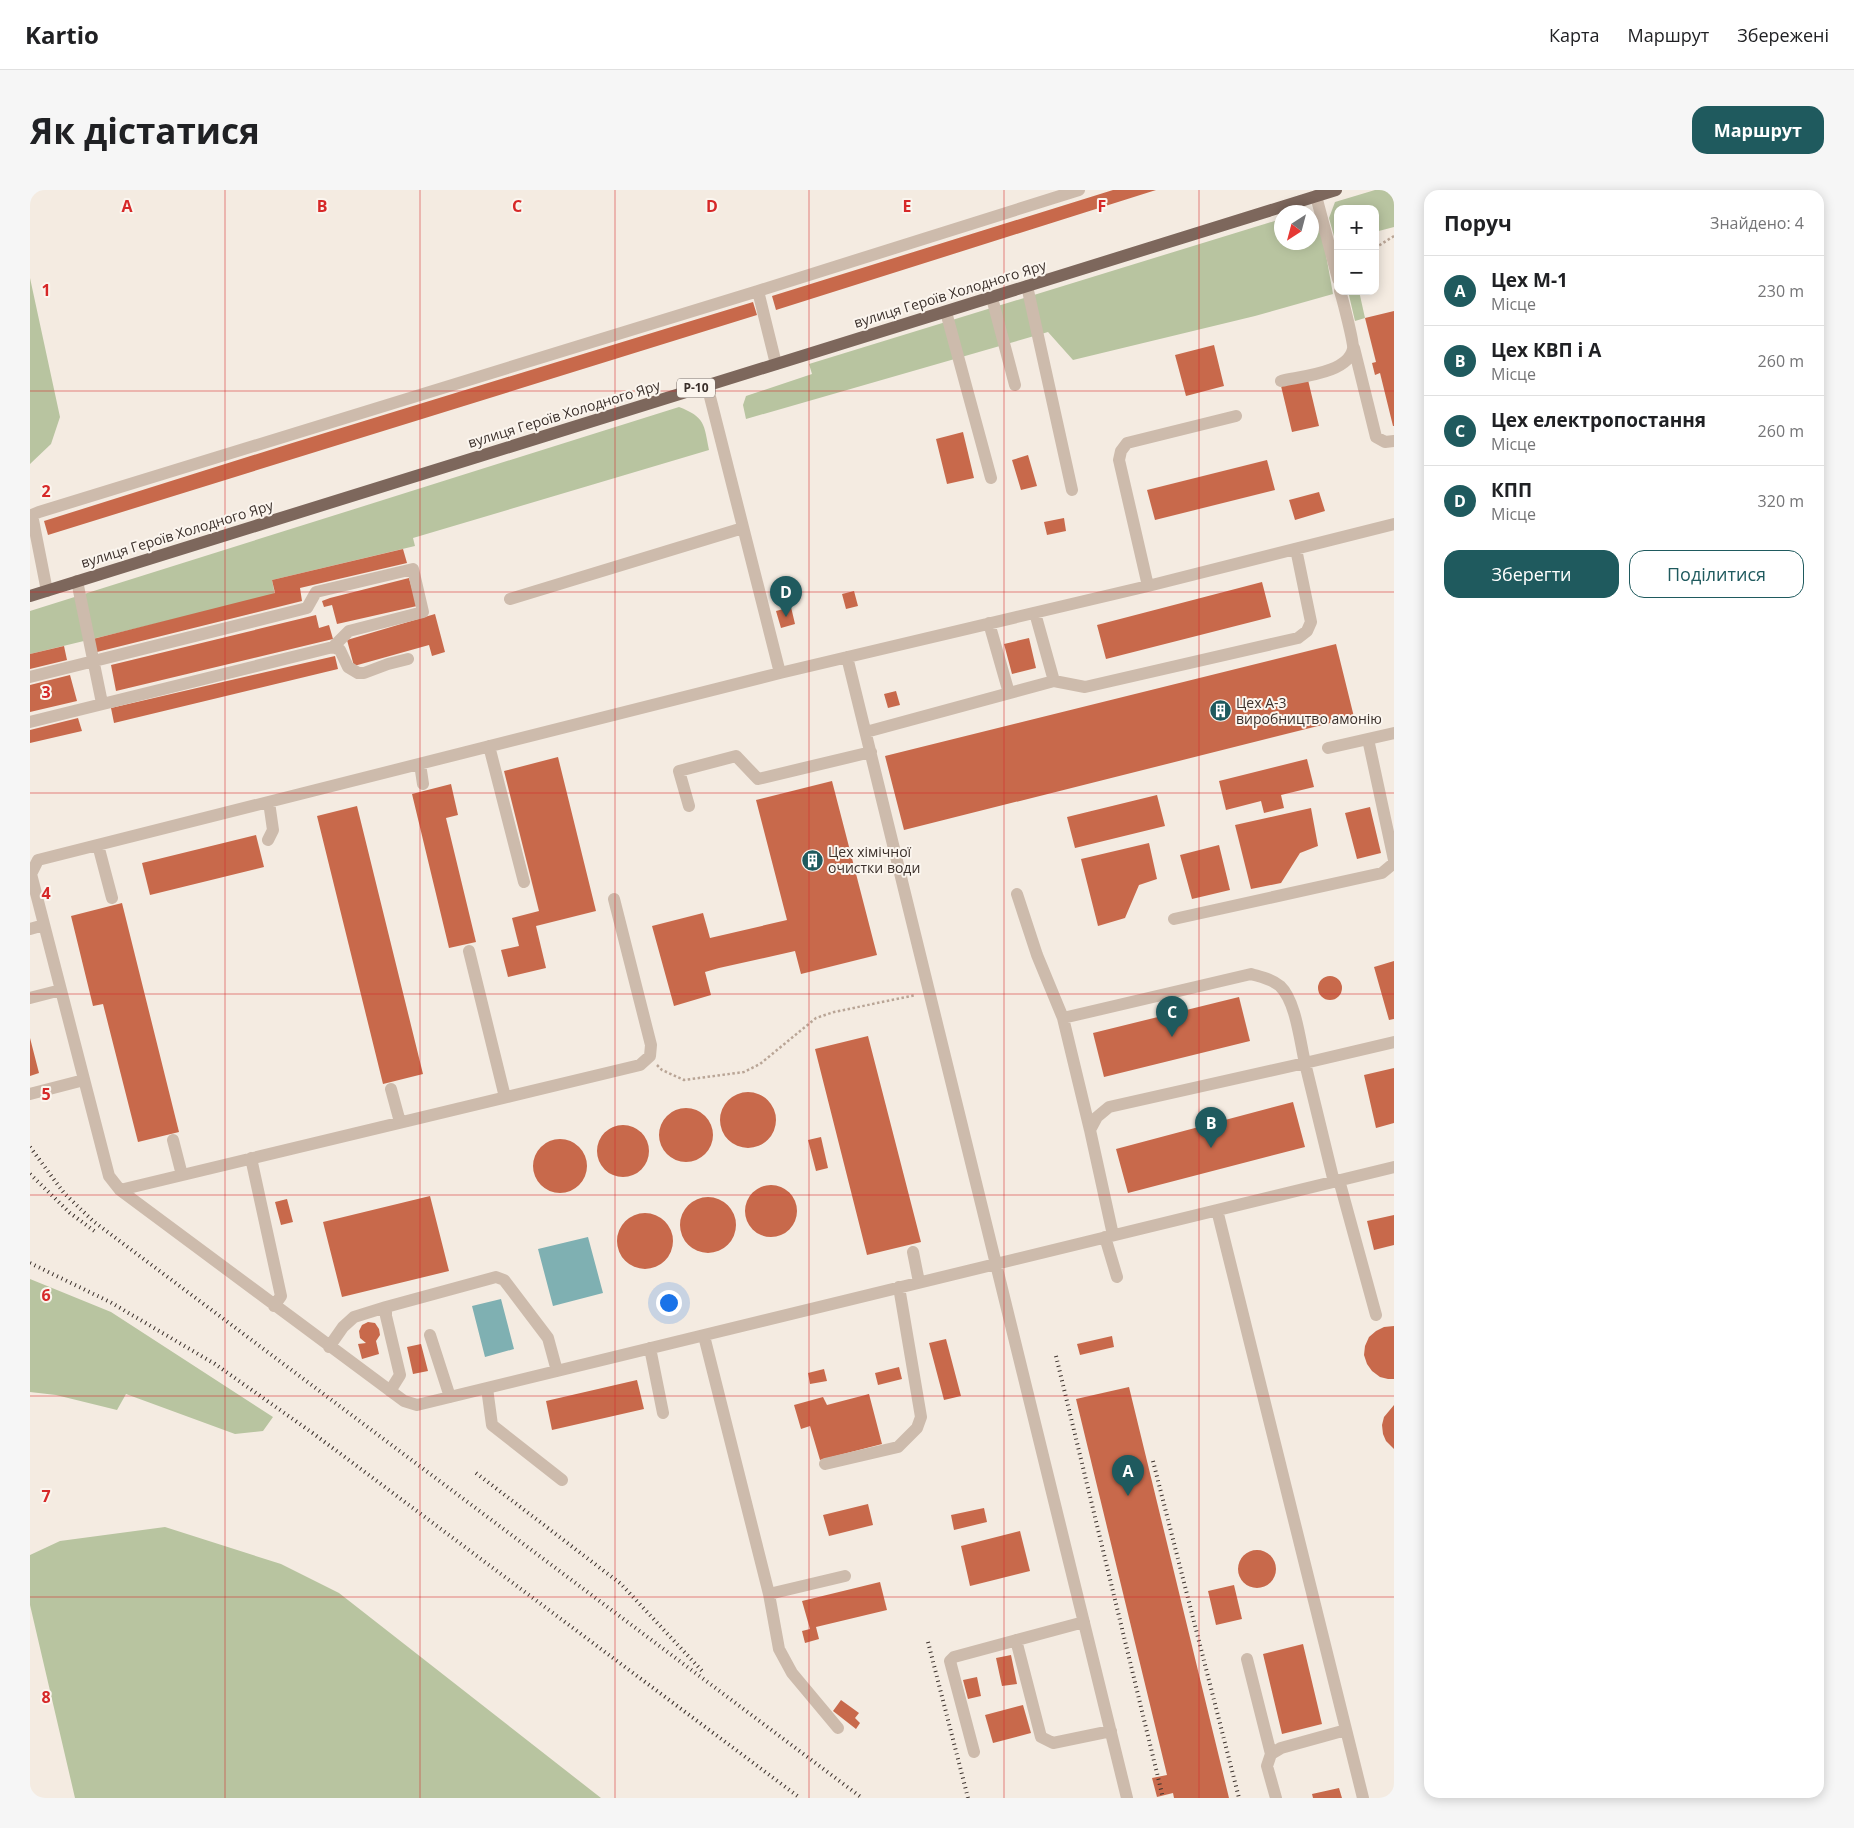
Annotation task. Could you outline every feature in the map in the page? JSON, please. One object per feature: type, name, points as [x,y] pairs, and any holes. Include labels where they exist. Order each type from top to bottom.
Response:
[{"type":"main road","name":"вулиця Героїв Холодного Яру","points":[[30,596],[1336,190]]},
{"type":"lane","points":[[46,591],[32,515],[1080,190]]},
{"type":"lane","points":[[1316,196],[1334,253]]},
{"type":"lane","points":[[1027,286],[1072,490]]},
{"type":"lane","points":[[758,291],[776,364]]},
{"type":"lane","points":[[1341,295],[1376,438],[1385,442],[1394,441]]},
{"type":"lane","points":[[992,298],[1015,385]]},
{"type":"lane","points":[[946,312],[991,478]]},
{"type":"lane","points":[[1281,381],[1338,368],[1347,362],[1354,348]]},
{"type":"lane","points":[[707,385],[780,673]]},
{"type":"lane","points":[[1148,586],[1119,460],[1121,451],[1127,443],[1236,416]]},
{"type":"lane","points":[[1394,524],[1148,586],[780,673],[98,846],[34,858],[31,874],[109,1176],[120,1190],[329,1347],[404,1402],[417,1405],[1394,1167]]},
{"type":"lane","points":[[510,599],[742,528]]},
{"type":"lane","points":[[866,732],[1054,681],[1085,686],[1298,638],[1307,631],[1312,622],[1296,549]]},
{"type":"lane","points":[[30,678],[306,608],[316,592],[413,569],[423,612],[349,631],[333,646],[30,722]]},
{"type":"lane","points":[[76,582],[102,703]]},
{"type":"lane","points":[[1035,612],[1054,681]]},
{"type":"lane","points":[[989,624],[1009,693]]},
{"type":"lane","points":[[333,646],[340,650],[348,667],[358,673],[364,673],[408,659]]},
{"type":"lane","points":[[847,657],[1127,1798]]},
{"type":"lane","points":[[1328,748],[1394,733]]},
{"type":"lane","points":[[1174,920],[1382,873],[1394,861],[1368,739]]},
{"type":"lane","points":[[489,746],[524,882]]},
{"type":"lane","points":[[689,806],[680,771],[736,756],[758,779],[871,752]]},
{"type":"lane","points":[[420,764],[423,784]]},
{"type":"lane","points":[[268,840],[273,830],[269,802]]},
{"type":"lane","points":[[98,846],[112,898]]},
{"type":"lane","points":[[1017,894],[1038,955],[1063,1018],[1090,1130],[1117,1277]]},
{"type":"lane","points":[[120,1190],[640,1064],[650,1056],[651,1044],[614,899]]},
{"type":"lane","points":[[30,930],[44,925]]},
{"type":"lane","points":[[469,951],[505,1097]]},
{"type":"lane","points":[[1063,1018],[1251,974],[1269,979],[1280,986],[1290,1000],[1337,1181],[1376,1315]]},
{"type":"lane","points":[[30,998],[61,990]]},
{"type":"lane","points":[[1090,1130],[1097,1117],[1109,1107],[1394,1042]]},
{"type":"lane","points":[[30,1094],[84,1080]]},
{"type":"lane","points":[[391,1089],[400,1122]]},
{"type":"lane","points":[[173,1140],[182,1175]]},
{"type":"lane","points":[[251,1158],[281,1296],[274,1306]]},
{"type":"lane","points":[[1217,1210],[1363,1798]]},
{"type":"lane","points":[[913,1252],[919,1282]]},
{"type":"lane","points":[[329,1347],[343,1327],[354,1316],[496,1277],[504,1280],[548,1338],[557,1371]]},
{"type":"lane","points":[[826,1464],[898,1447],[917,1428],[921,1417],[898,1287]]},
{"type":"lane","points":[[386,1307],[386,1316],[400,1375],[390,1391]]},
{"type":"lane","points":[[430,1335],[450,1397]]},
{"type":"lane","points":[[704,1336],[769,1594],[779,1649],[792,1673],[838,1728]]},
{"type":"lane","points":[[650,1348],[663,1412]]},
{"type":"lane","points":[[487,1388],[492,1425],[562,1480]]},
{"type":"lane","points":[[769,1594],[845,1576]]},
{"type":"lane","points":[[974,1752],[950,1661],[954,1657],[1084,1622]]},
{"type":"lane","points":[[1016,1640],[1041,1737],[1053,1743],[1111,1731]]},
{"type":"lane","points":[[1247,1659],[1271,1754],[1267,1766],[1276,1798]]},
{"type":"lane","points":[[1271,1754],[1281,1748],[1346,1730]]},
{"type":"path","points":[[1379,245],[1394,236]]},
{"type":"path","points":[[650,1056],[662,1070],[684,1080],[744,1072],[760,1064],[816,1018],[834,1012],[930,992]]},
{"type":"green space","points":[[1375,190],[1394,190],[1394,227],[1379,231],[1379,205],[1334,205],[1334,236],[1329,218],[1335,202]]},
{"type":"green space","points":[[1274,221],[1274,250],[1319,250],[1320,221],[1333,294],[1255,316],[1073,360],[1048,332],[746,419],[743,405],[746,396],[812,374],[809,364]]},
{"type":"green space","points":[[30,278],[60,417],[51,444],[30,464]]},
{"type":"green space","points":[[1349,295],[1360,295],[1365,318],[1355,321]]},
{"type":"green space","points":[[679,407],[694,414],[702,422],[709,450],[413,538],[415,546],[272,580],[275,595],[30,654],[30,611]]},
{"type":"green space","points":[[30,1279],[111,1312],[273,1417],[263,1431],[235,1434],[126,1394],[117,1410],[56,1395],[30,1392]]},
{"type":"green space","points":[[165,1527],[281,1564],[339,1593],[601,1798],[75,1798],[30,1605],[30,1555],[60,1541]]},
{"type":"water","points":[[588,1237],[603,1293],[553,1306],[538,1249]]},
{"type":"water","points":[[501,1299],[514,1349],[485,1357],[472,1306]]},
{"type":"building","points":[[1113,190],[1156,190],[776,310],[772,296]]},
{"type":"building","points":[[753,302],[757,315],[48,535],[44,521]]},
{"type":"building","points":[[1394,311],[1393,426],[1380,373],[1375,375],[1372,363],[1376,362],[1365,318]]},
{"type":"building","points":[[1214,345],[1224,386],[1186,396],[1175,355]]},
{"type":"building","points":[[1308,380],[1319,426],[1292,432],[1281,386]]},
{"type":"building","points":[[963,432],[974,478],[947,484],[936,439]]},
{"type":"building","points":[[1028,455],[1037,486],[1021,490],[1012,460]]},
{"type":"building","points":[[1267,460],[1275,490],[1155,520],[1147,490]]},
{"type":"building","points":[[1319,492],[1325,511],[1295,520],[1289,500]]},
{"type":"building","points":[[1064,518],[1066,531],[1047,535],[1044,522]]},
{"type":"building","points":[[403,549],[407,563],[300,588],[302,601],[97,652],[93,639],[275,593],[272,580]]},
{"type":"building","points":[[409,578],[417,606],[337,624],[332,605],[324,607],[322,601],[330,598]]},
{"type":"building","points":[[1262,582],[1271,617],[1106,659],[1097,625]]},
{"type":"building","points":[[854,591],[858,606],[846,609],[842,594]]},
{"type":"building","points":[[791,607],[795,624],[781,628],[776,611]]},
{"type":"building","points":[[435,614],[445,652],[432,656],[429,645],[354,666],[347,640]]},
{"type":"building","points":[[316,615],[319,628],[329,625],[333,639],[116,691],[111,665]]},
{"type":"building","points":[[1029,638],[1036,668],[1012,674],[1004,644]]},
{"type":"building","points":[[1336,644],[1354,717],[904,830],[885,756]]},
{"type":"building","points":[[64,646],[67,660],[30,669],[30,654]]},
{"type":"building","points":[[335,656],[338,669],[114,723],[111,708]]},
{"type":"building","points":[[70,675],[77,701],[30,712],[30,685]]},
{"type":"building","points":[[896,691],[900,705],[888,708],[884,694]]},
{"type":"building","points":[[78,718],[82,731],[30,743],[30,730]]},
{"type":"building","points":[[558,757],[596,911],[536,926],[546,968],[508,977],[501,950],[519,946],[512,918],[539,911],[504,771]]},
{"type":"building","points":[[1307,759],[1314,787],[1281,795],[1284,808],[1264,813],[1261,801],[1226,810],[1219,781]]},
{"type":"building","name":"Цех хімічної очистки води","points":[[832,781],[877,955],[801,974],[795,951],[719,968],[705,972],[711,995],[674,1006],[652,926],[703,913],[710,938],[787,920],[756,800]]},
{"type":"building","points":[[451,784],[458,815],[446,818],[476,942],[449,948],[412,794]]},
{"type":"building","points":[[1157,795],[1165,826],[1075,848],[1067,817]]},
{"type":"building","points":[[357,806],[423,1074],[383,1084],[317,816]]},
{"type":"building","points":[[1370,807],[1381,853],[1357,859],[1345,813]]},
{"type":"building","points":[[1311,808],[1318,846],[1300,853],[1281,883],[1251,889],[1235,825]]},
{"type":"building","points":[[256,835],[264,867],[150,895],[142,863]]},
{"type":"building","points":[[1149,843],[1157,879],[1139,885],[1125,918],[1098,926],[1081,859]]},
{"type":"building","points":[[1219,845],[1230,890],[1192,899],[1180,855]]},
{"type":"building","points":[[122,903],[179,1132],[138,1142],[103,1004],[93,1006],[71,916]]},
{"type":"building","points":[[1394,961],[1394,1019],[1389,1020],[1374,967]]},
{"type":"building","points":[[1330,976],[1339,979],[1342,988],[1339,997],[1330,1000],[1321,997],[1318,988],[1321,979]]},
{"type":"building","points":[[1239,997],[1250,1041],[1104,1077],[1093,1033]]},
{"type":"building","points":[[868,1036],[921,1242],[867,1255],[815,1049]]},
{"type":"building","points":[[30,1038],[39,1073],[30,1076]]},
{"type":"building","points":[[1394,1068],[1394,1123],[1376,1128],[1364,1075]]},
{"type":"building","points":[[748,1092],[759,1094],[768,1100],[774,1109],[776,1120],[774,1131],[768,1140],[759,1146],[748,1148],[737,1146],[728,1140],[722,1131],[720,1120],[722,1109],[728,1100],[737,1094]]},
{"type":"building","points":[[1293,1102],[1305,1147],[1128,1193],[1116,1149]]},
{"type":"building","points":[[681,1108],[691,1108],[701,1112],[709,1120],[713,1135],[709,1150],[701,1158],[691,1162],[681,1162],[671,1158],[663,1150],[659,1140],[659,1130],[663,1120],[671,1112]]},
{"type":"building","points":[[618,1125],[628,1125],[642,1132],[649,1146],[649,1156],[642,1170],[628,1177],[618,1177],[608,1173],[601,1166],[597,1156],[597,1146],[601,1136],[608,1129]]},
{"type":"building","points":[[821,1137],[828,1168],[816,1171],[808,1140]]},
{"type":"building","points":[[555,1139],[565,1139],[575,1143],[583,1151],[587,1166],[583,1181],[575,1189],[565,1193],[555,1193],[545,1189],[537,1181],[533,1171],[533,1161],[537,1151],[545,1143]]},
{"type":"building","points":[[766,1185],[776,1185],[790,1192],[797,1206],[797,1216],[790,1230],[776,1237],[766,1237],[756,1233],[749,1226],[745,1216],[745,1206],[749,1196],[756,1189]]},
{"type":"building","points":[[430,1196],[449,1271],[342,1297],[323,1222]]},
{"type":"building","points":[[702,1197],[714,1197],[728,1205],[736,1219],[734,1236],[728,1245],[714,1253],[702,1253],[692,1248],[685,1241],[680,1231],[680,1219],[685,1209],[692,1202]]},
{"type":"building","points":[[287,1199],[293,1222],[281,1225],[275,1202]]},
{"type":"building","points":[[645,1213],[656,1215],[665,1221],[671,1230],[673,1241],[671,1252],[665,1261],[656,1267],[645,1269],[634,1267],[625,1261],[619,1252],[617,1241],[619,1230],[625,1221],[634,1215]]},
{"type":"building","points":[[1394,1215],[1394,1245],[1374,1250],[1367,1221]]},
{"type":"building","points":[[368,1322],[375,1323],[379,1329],[380,1335],[376,1341],[379,1354],[362,1359],[358,1344],[366,1343],[360,1338],[359,1331],[362,1325]]},
{"type":"building","points":[[1394,1326],[1394,1379],[1388,1379],[1380,1377],[1367,1364],[1364,1355],[1365,1346],[1369,1337],[1376,1331],[1384,1327]]},
{"type":"building","points":[[1112,1336],[1114,1347],[1080,1355],[1077,1344]]},
{"type":"building","points":[[946,1339],[961,1396],[944,1400],[929,1343]]},
{"type":"building","points":[[421,1344],[428,1371],[413,1374],[407,1347]]},
{"type":"building","points":[[899,1367],[902,1379],[878,1385],[875,1373]]},
{"type":"building","points":[[824,1369],[827,1381],[810,1384],[808,1373]]},
{"type":"building","points":[[637,1380],[644,1409],[552,1430],[546,1401]]},
{"type":"building","points":[[1129,1387],[1229,1798],[1174,1798],[1173,1793],[1157,1797],[1152,1778],[1167,1775],[1076,1399]]},
{"type":"building","points":[[869,1394],[882,1444],[820,1460],[810,1426],[801,1429],[794,1405],[823,1397],[827,1405]]},
{"type":"building","points":[[1394,1405],[1394,1449],[1386,1441],[1382,1425],[1384,1417]]},
{"type":"building","points":[[868,1504],[873,1525],[829,1536],[823,1515]]},
{"type":"building","points":[[984,1508],[987,1522],[954,1530],[951,1515]]},
{"type":"building","points":[[1020,1531],[1030,1571],[970,1586],[961,1546]]},
{"type":"building","points":[[1257,1550],[1271,1555],[1276,1569],[1271,1583],[1257,1588],[1243,1583],[1238,1569],[1243,1555]]},
{"type":"building","points":[[880,1582],[887,1610],[816,1627],[819,1639],[805,1643],[802,1631],[810,1629],[802,1601]]},
{"type":"building","points":[[1234,1585],[1242,1619],[1216,1625],[1208,1591]]},
{"type":"building","points":[[1303,1644],[1322,1724],[1282,1734],[1263,1654]]},
{"type":"building","points":[[1011,1655],[1017,1684],[1002,1686],[996,1658]]},
{"type":"building","points":[[977,1677],[981,1696],[968,1699],[963,1680]]},
{"type":"building","points":[[841,1700],[859,1713],[855,1718],[860,1723],[856,1729],[833,1711]]},
{"type":"building","points":[[1023,1705],[1031,1733],[993,1743],[985,1715]]},
{"type":"building","points":[[1339,1788],[1342,1798],[1313,1798],[1312,1794]]},
{"type":"railway","points":[[30,1147],[64,1193],[93,1221],[862,1798]]},
{"type":"railway","points":[[30,1174],[70,1213],[97,1233]]},
{"type":"railway","points":[[30,1263],[110,1302],[215,1364],[314,1434],[800,1798]]},
{"type":"railway","points":[[1056,1356],[1163,1798]]},
{"type":"railway","points":[[1153,1461],[1239,1798]]},
{"type":"railway","points":[[476,1473],[621,1584],[704,1673]]},
{"type":"railway","points":[[928,1642],[968,1798]]},
{"type":"place","name":"КПП","points":[[786,617]]},
{"type":"place","name":"Цех А-3 виробництво амонію","points":[[1220,711]]},
{"type":"place","name":"Цех хімічної очистки води","points":[[812,860]]},
{"type":"place","name":"Цех електропостання","points":[[1172,1037]]},
{"type":"place","name":"Цех КВП і А","points":[[1211,1148]]},
{"type":"place","name":"Цех М-1","points":[[1128,1496]]}]
